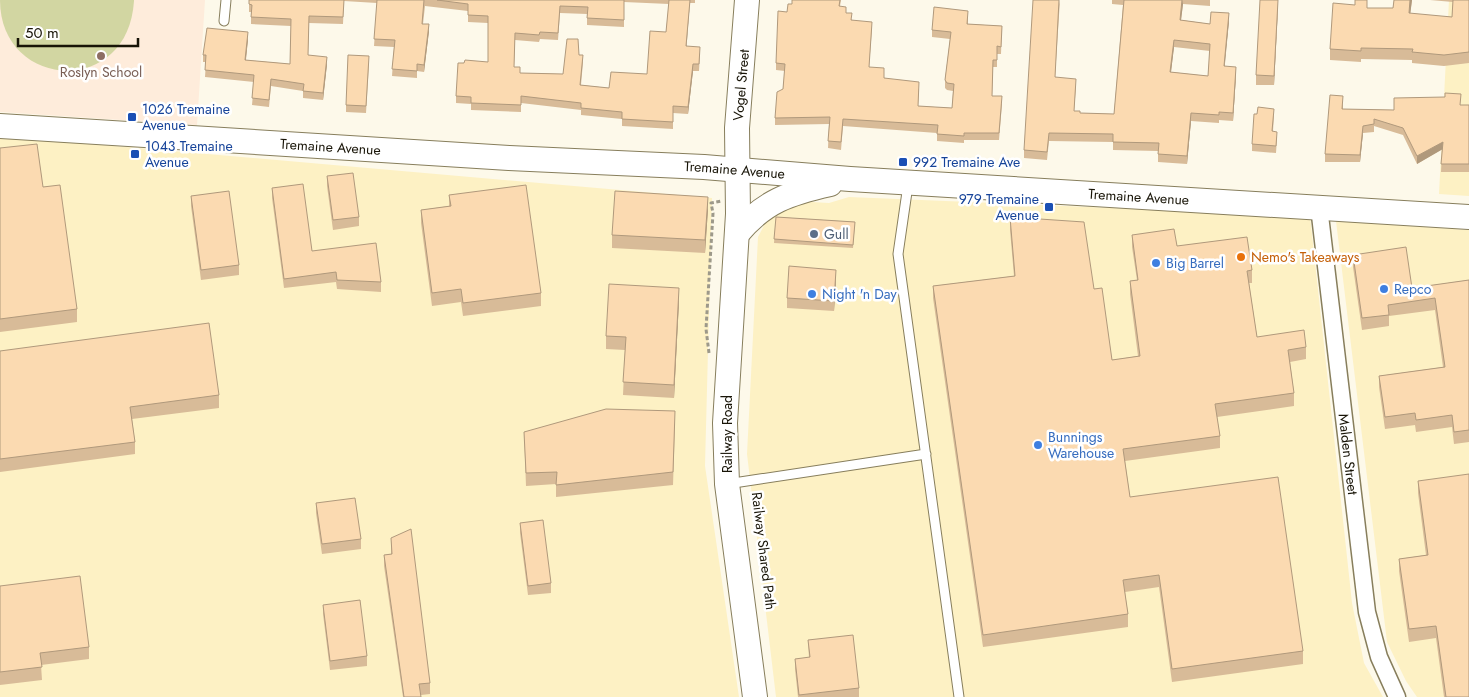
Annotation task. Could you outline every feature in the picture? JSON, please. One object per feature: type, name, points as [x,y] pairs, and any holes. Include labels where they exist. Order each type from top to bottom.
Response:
[{"type":"main road","name":"Vogel Street","points":[[737,169],[737,128],[747,0]]},
{"type":"main road","name":"Tremaine Avenue","points":[[0,126],[737,169],[908,183],[1469,217]]},
{"type":"main road","name":"Railway Road","points":[[737,169],[737,234],[725,423],[727,484],[755,697]]},
{"type":"main road","points":[[737,234],[751,218],[777,199],[850,179]]},
{"type":"street","name":"Malden Street","points":[[1319,207],[1366,612],[1378,657],[1397,697]]},
{"type":"lane","points":[[224,21],[226,0]]},
{"type":"lane","points":[[908,183],[898,254],[959,697]]},
{"type":"lane","points":[[727,484],[926,454]]},
{"type":"path","points":[[711,258],[716,252]]},
{"type":"shaded area","name":"Roslyn School","points":[[0,0],[205,0],[197,125],[0,112]]},
{"type":"shaded area","points":[[1449,0],[1469,0],[1469,196],[1439,194]]},
{"type":"shaded area","points":[[0,136],[712,198],[705,466],[739,697],[0,697]]},
{"type":"shaded area","points":[[849,197],[1310,216],[1352,603],[1364,663],[1383,697],[776,697],[747,454],[758,237],[770,214],[795,201],[829,203]]},
{"type":"shaded area","points":[[1336,221],[1469,230],[1469,697],[1417,697],[1406,681],[1387,642]]},
{"type":"green space","points":[[0,0],[134,1],[127,32],[111,54],[89,67],[65,71],[41,65],[20,52],[6,30]]},
{"type":"building","points":[[249,0],[344,0],[343,17],[309,16],[308,55],[327,57],[323,93],[303,91],[304,84],[271,79],[269,100],[252,98],[254,75],[205,70],[206,55],[203,55],[207,28],[248,32],[245,60],[290,64],[291,19],[251,17],[252,5],[249,4]]},
{"type":"building","points":[[377,0],[424,0],[422,24],[429,24],[424,65],[417,64],[417,71],[392,69],[395,40],[374,39]]},
{"type":"building","points":[[437,0],[624,0],[624,20],[587,18],[588,7],[560,6],[558,33],[540,32],[539,35],[515,33],[514,67],[520,67],[520,73],[563,74],[567,39],[578,39],[579,55],[583,55],[580,85],[609,88],[611,72],[647,74],[650,31],[666,32],[669,0],[690,0],[686,46],[700,47],[699,64],[693,64],[688,107],[673,106],[673,122],[622,119],[622,112],[581,108],[581,103],[521,96],[521,105],[471,103],[471,97],[456,96],[458,63],[464,63],[465,60],[488,62],[488,16],[468,15],[468,4]]},
{"type":"building","points":[[792,0],[840,0],[839,6],[846,7],[846,13],[852,13],[851,20],[872,22],[869,67],[884,68],[884,78],[919,82],[918,106],[952,108],[954,84],[947,83],[945,80],[951,32],[932,30],[934,7],[968,11],[967,24],[1002,26],[1001,47],[997,46],[997,60],[993,60],[992,96],[1002,96],[999,133],[964,133],[964,136],[937,134],[938,125],[843,119],[841,142],[828,141],[830,117],[775,118],[777,92],[783,89],[785,64],[776,63],[778,11],[787,12],[788,4],[792,4]]},
{"type":"building","points":[[1033,0],[1059,0],[1055,77],[1076,79],[1074,111],[1080,111],[1080,113],[1114,114],[1124,0],[1182,0],[1180,20],[1210,24],[1211,12],[1229,13],[1224,66],[1236,67],[1233,113],[1219,112],[1219,115],[1191,113],[1187,156],[1158,154],[1159,143],[1113,142],[1113,134],[1049,133],[1047,152],[1024,150]],"holes":[[[1174,40],[1210,44],[1208,76],[1170,72]]]},
{"type":"building","points":[[1260,0],[1278,0],[1274,76],[1256,75]]},
{"type":"building","points":[[1355,0],[1367,0],[1367,8],[1393,8],[1394,0],[1410,0],[1409,13],[1452,17],[1453,0],[1469,0],[1469,52],[1444,55],[1412,52],[1413,49],[1361,48],[1361,51],[1330,49],[1333,3],[1355,5]]},
{"type":"building","points":[[348,55],[369,56],[366,106],[346,105]]},
{"type":"building","points":[[1445,93],[1461,94],[1460,105],[1469,105],[1469,164],[1441,164],[1443,142],[1417,156],[1403,128],[1374,119],[1374,124],[1363,126],[1360,155],[1325,154],[1330,95],[1343,96],[1342,109],[1394,110],[1394,98],[1445,97]]},
{"type":"building","points":[[1258,107],[1274,109],[1272,131],[1277,132],[1276,146],[1252,144],[1254,114],[1257,114]]},
{"type":"building","points":[[37,144],[43,187],[60,185],[77,309],[0,319],[0,148]]},
{"type":"building","points":[[353,173],[359,217],[333,220],[327,176]]},
{"type":"building","points":[[303,184],[312,251],[376,243],[381,282],[337,280],[336,272],[284,279],[272,188]]},
{"type":"building","points":[[526,185],[541,293],[463,303],[461,289],[432,293],[421,210],[451,206],[449,195]]},
{"type":"building","points":[[229,191],[239,265],[201,270],[191,196]]},
{"type":"building","points":[[615,191],[708,197],[705,240],[612,235]]},
{"type":"building","name":"Gull","points":[[776,217],[855,222],[853,245],[774,239]]},
{"type":"building","points":[[1010,217],[1084,222],[1094,289],[1102,288],[1112,360],[1140,356],[1130,281],[1138,280],[1132,235],[1174,229],[1177,246],[1247,237],[1252,270],[1247,271],[1257,337],[1304,330],[1306,347],[1288,350],[1294,393],[1215,404],[1220,436],[1123,449],[1130,497],[1278,477],[1303,651],[1172,669],[1159,575],[1123,580],[1128,614],[983,635],[933,286],[1015,276]]},
{"type":"building","points":[[1406,247],[1412,288],[1469,280],[1469,430],[1454,432],[1452,415],[1416,420],[1415,413],[1385,417],[1379,376],[1445,367],[1435,298],[1388,305],[1389,315],[1362,318],[1353,255]]},
{"type":"building","name":"Night 'n Day","points":[[789,266],[836,270],[834,301],[787,298]]},
{"type":"building","points":[[609,284],[679,288],[674,385],[623,382],[626,337],[606,336]]},
{"type":"building","points":[[209,323],[219,395],[130,407],[135,442],[0,459],[0,351]]},
{"type":"building","points":[[606,409],[675,411],[673,472],[556,485],[557,472],[526,473],[524,432]]},
{"type":"building","points":[[1469,474],[1469,697],[1446,697],[1436,626],[1409,629],[1399,559],[1428,555],[1418,481]]},
{"type":"building","points":[[355,498],[361,539],[322,544],[316,503]]},
{"type":"building","points":[[543,520],[551,583],[528,586],[520,523]]},
{"type":"building","points":[[411,529],[430,683],[419,684],[421,697],[404,697],[384,555],[392,554],[391,538]]},
{"type":"building","points":[[80,576],[89,647],[40,653],[42,667],[0,672],[0,586]]},
{"type":"building","points":[[360,600],[367,656],[330,661],[323,605]]},
{"type":"building","points":[[853,635],[859,688],[799,695],[795,659],[810,657],[808,640]]},
{"type":"place","name":"Roslyn School","points":[[101,56]]},
{"type":"place","name":"1026 Tremaine Avenue","points":[[132,117]]},
{"type":"place","name":"1043 Tremaine Avenue","points":[[135,154]]},
{"type":"place","name":"992 Tremaine Ave","points":[[903,162]]},
{"type":"place","name":"979 Tremaine Avenue","points":[[1049,207]]},
{"type":"place","name":"Gull","points":[[814,234]]},
{"type":"place","name":"Nemo's Takeaways","points":[[1241,257]]},
{"type":"place","name":"Big Barrel","points":[[1156,263]]},
{"type":"place","name":"Repco","points":[[1384,289]]},
{"type":"place","name":"Night 'n Day","points":[[812,294]]},
{"type":"place","name":"Bunnings Warehouse","points":[[1038,445]]}]
